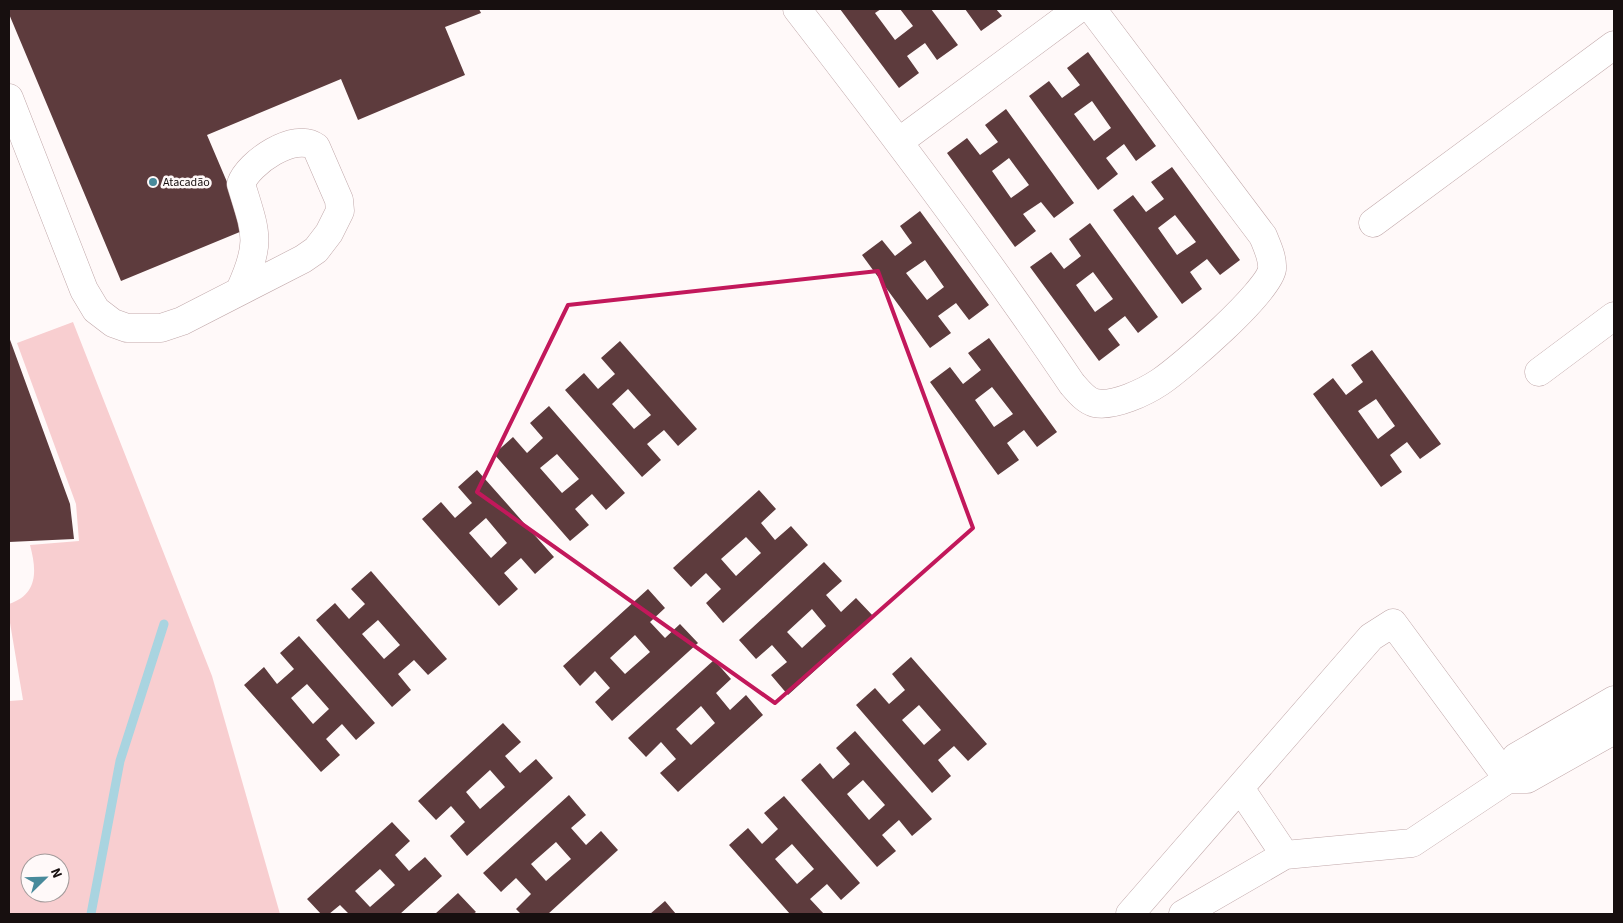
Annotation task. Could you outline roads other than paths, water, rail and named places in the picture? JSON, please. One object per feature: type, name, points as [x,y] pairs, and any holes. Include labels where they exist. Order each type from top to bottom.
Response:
[{"type":"street","points":[[797,9],[900,141],[1011,294],[1072,384],[1084,397],[1096,403],[1124,400],[1160,382],[1250,303],[1272,270],[1269,250],[1263,236],[1092,9]]},
{"type":"street","points":[[900,141],[1078,9]]},
{"type":"street","points":[[1373,223],[1614,45]]},
{"type":"street","points":[[9,98],[84,290],[96,310],[113,323],[127,328],[161,328],[182,321],[240,290],[267,279],[316,250],[336,221],[340,211],[339,200],[319,152],[311,143],[294,144],[277,150],[262,159],[241,184],[256,239],[250,268],[240,290]]},
{"type":"street","points":[[1539,372],[1614,316]]},
{"type":"street","points":[[1130,914],[1371,637],[1393,623],[1508,779]]},
{"type":"street","points":[[1508,779],[1516,757],[1614,700]]},
{"type":"street","points":[[1183,914],[1285,855],[1412,843],[1508,779],[1527,779],[1614,730]]},
{"type":"street","points":[[1240,788],[1285,855]]},
{"type":"waterway","points":[[91,914],[120,761],[164,624]]},
{"type":"place","name":"Atacadão","points":[[153,182]]}]
